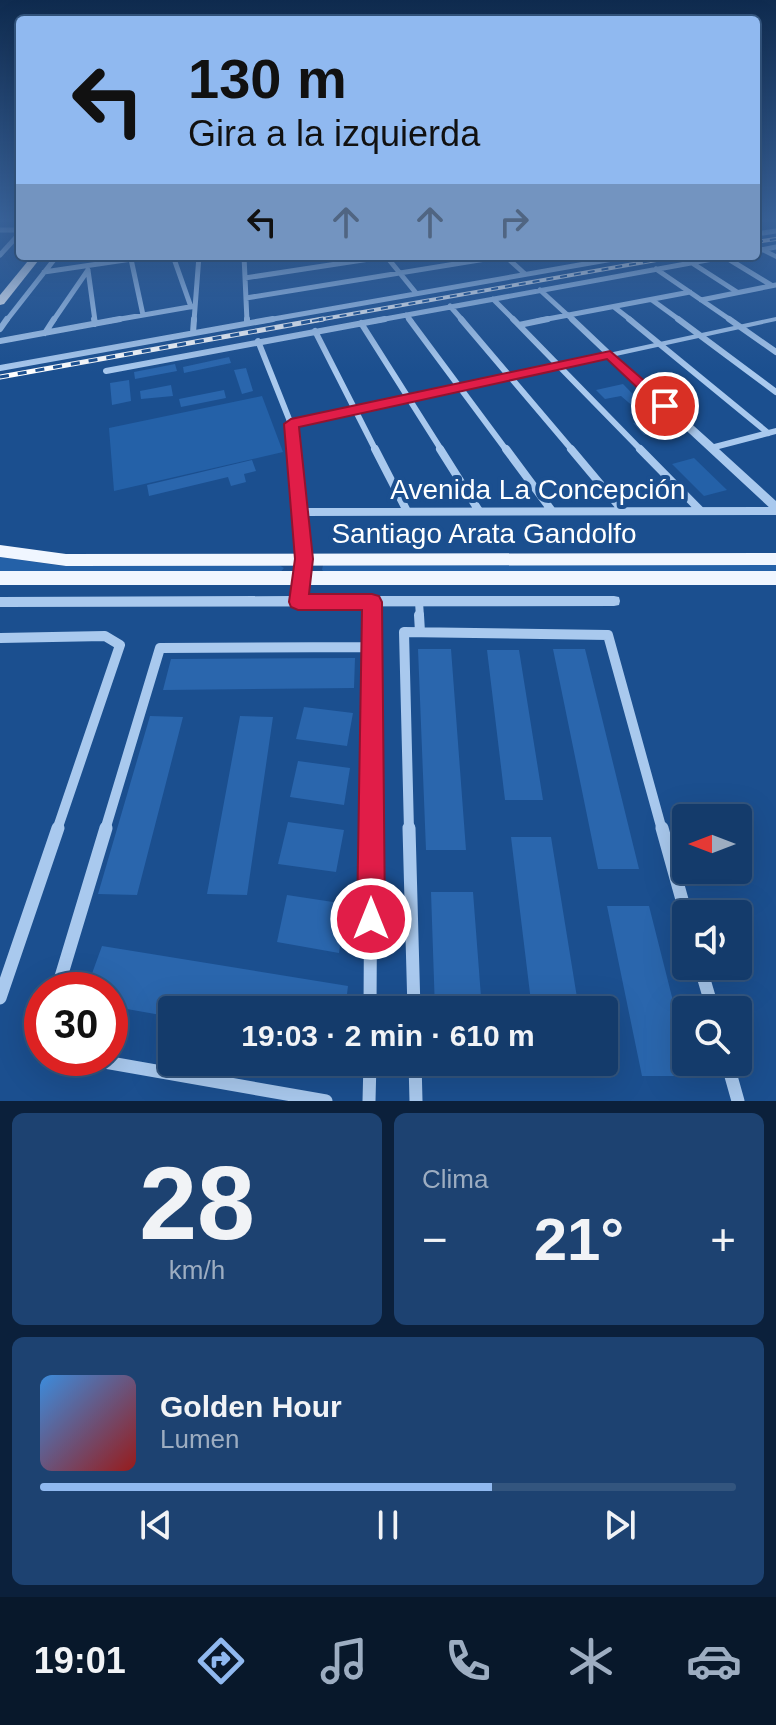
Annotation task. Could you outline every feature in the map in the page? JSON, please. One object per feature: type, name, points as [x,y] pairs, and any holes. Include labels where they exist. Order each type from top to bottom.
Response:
[{"type":"highway","points":[[0,302],[25,270]]},
{"type":"main road","name":"Santiago Arata Gandolfo","points":[[0,551],[66,560],[776,559]]},
{"type":"main road","name":"Santiago Arata Gandolfo","points":[[0,578],[776,578]]},
{"type":"street","points":[[0,329],[44,272],[62,270]]},
{"type":"street","points":[[45,333],[87,270]]},
{"type":"street","points":[[89,270],[95,324]]},
{"type":"street","points":[[133,270],[143,315]]},
{"type":"street","points":[[179,270],[193,306]]},
{"type":"street","points":[[193,333],[197,270]]},
{"type":"street","points":[[245,270],[247,323]]},
{"type":"street","points":[[245,278],[294,270]]},
{"type":"street","points":[[398,270],[416,293]]},
{"type":"street","points":[[246,298],[416,270]]},
{"type":"street","points":[[521,270],[525,274]]},
{"type":"street","points":[[0,368],[546,270]]},
{"type":"street","points":[[106,371],[648,270]]},
{"type":"street","points":[[658,270],[776,352]]},
{"type":"street","points":[[703,270],[738,293]]},
{"type":"street","points":[[750,270],[774,285]]},
{"type":"street","points":[[701,300],[774,285]]},
{"type":"street","points":[[540,290],[712,448],[771,496],[776,509]]},
{"type":"street","points":[[519,325],[690,292]]},
{"type":"street","points":[[493,299],[701,511]]},
{"type":"street","points":[[652,300],[776,392]]},
{"type":"street","points":[[0,341],[193,306]]},
{"type":"street","points":[[450,306],[623,511]]},
{"type":"street","points":[[614,307],[772,432]]},
{"type":"street","points":[[406,315],[552,511]]},
{"type":"street","points":[[291,424],[776,319]]},
{"type":"street","points":[[361,323],[479,511]]},
{"type":"street","points":[[315,331],[407,511]]},
{"type":"street","points":[[258,341],[291,424],[304,559],[298,602]]},
{"type":"street","points":[[712,448],[772,432]]},
{"type":"street","name":"Avenida La Concepción","points":[[300,512],[776,509]]},
{"type":"street","points":[[0,602],[614,601]]},
{"type":"street","points":[[370,996],[372,602]]},
{"type":"street","points":[[419,602],[420,632]]},
{"type":"street","points":[[414,996],[404,632],[608,635],[682,900]]},
{"type":"street","points":[[0,638],[105,636],[120,645],[0,998]]},
{"type":"street","points":[[62,972],[160,648],[373,647]]},
{"type":"street","points":[[128,1066],[326,1101]]},
{"type":"street","points":[[369,1101],[370,1076]]},
{"type":"street","points":[[415,1076],[416,1101]]},
{"type":"street","points":[[731,1076],[738,1101]]},
{"type":"shaded area","points":[[262,396],[283,452],[114,491],[109,428]]},
{"type":"shaded area","points":[[694,458],[727,490],[704,496],[672,464]]},
{"type":"shaded area","points":[[0,557],[63,566],[279,565],[284,568],[278,575],[0,574]]},
{"type":"shaded area","points":[[323,565],[776,565],[776,574],[326,573],[322,570]]},
{"type":"building","points":[[229,357],[231,363],[184,373],[183,367]]},
{"type":"building","points":[[175,364],[177,371],[135,379],[134,372]]},
{"type":"building","points":[[246,368],[253,391],[242,394],[234,370]]},
{"type":"building","points":[[129,380],[131,401],[112,405],[110,383]]},
{"type":"building","points":[[623,384],[670,428],[644,435],[633,423],[648,420],[642,414],[621,396],[605,399],[596,390]]},
{"type":"building","points":[[171,385],[173,396],[141,399],[140,391]]},
{"type":"building","points":[[224,390],[226,398],[181,407],[179,399]]},
{"type":"building","points":[[252,460],[256,471],[244,474],[246,482],[231,486],[228,477],[149,496],[147,485]]},
{"type":"building","points":[[418,649],[451,649],[466,850],[426,850]]},
{"type":"building","points":[[553,649],[585,649],[639,869],[598,869]]},
{"type":"building","points":[[487,650],[519,650],[543,800],[505,800]]},
{"type":"building","points":[[355,658],[354,688],[163,690],[171,659]]},
{"type":"building","points":[[304,707],[353,713],[347,746],[296,739]]},
{"type":"building","points":[[150,716],[183,717],[137,895],[98,894]]},
{"type":"building","points":[[240,716],[273,717],[247,895],[207,894]]},
{"type":"building","points":[[298,761],[350,768],[344,805],[290,797]]},
{"type":"building","points":[[288,822],[344,830],[336,872],[278,864]]},
{"type":"building","points":[[511,837],[551,837],[577,996],[530,996]]},
{"type":"building","points":[[431,892],[473,892],[481,996],[435,996]]},
{"type":"building","points":[[287,895],[346,904],[339,953],[277,942]]},
{"type":"building","points":[[607,906],[649,906],[672,997],[672,1076],[642,1076]]},
{"type":"building","points":[[102,946],[348,986],[347,996],[158,996],[158,1015],[128,1009],[128,972],[93,972]]},
{"type":"railway","points":[[312,321],[598,270]]},
{"type":"railway","points":[[0,377],[323,319]]},
{"type":"route","points":[[371,919],[372,602],[298,602],[304,559],[291,424],[610,355],[665,406]]}]
